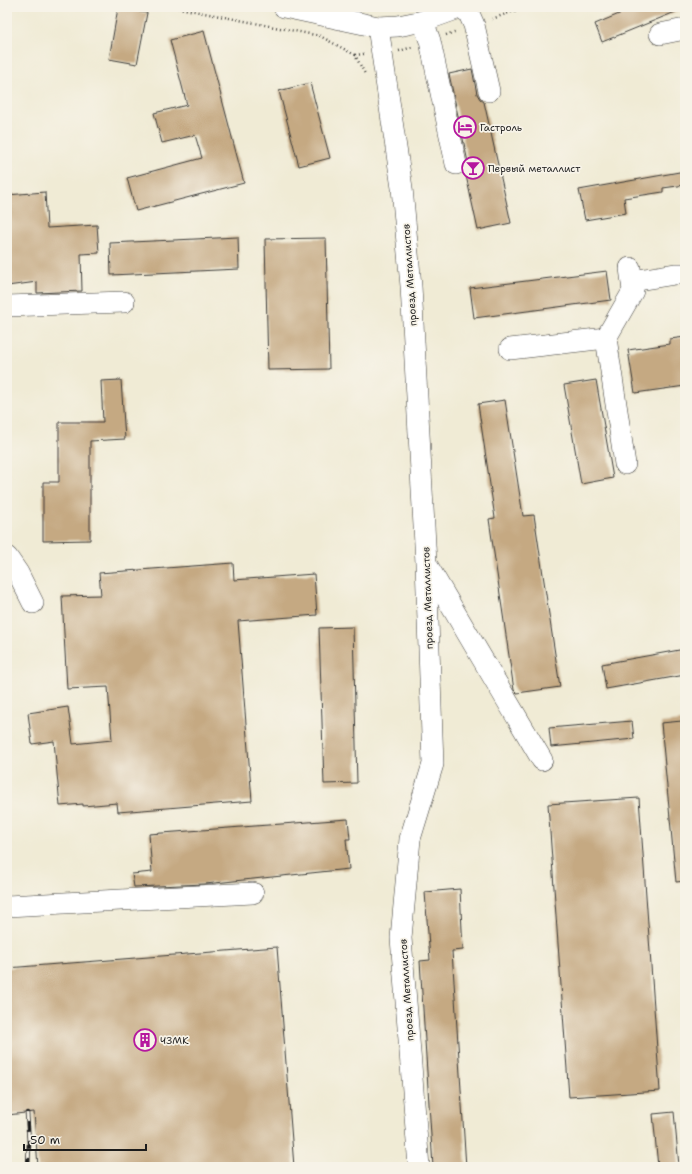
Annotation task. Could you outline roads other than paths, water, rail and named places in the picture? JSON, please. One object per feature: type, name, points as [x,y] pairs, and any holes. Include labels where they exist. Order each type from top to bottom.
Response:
[{"type":"street","points":[[284,7],[378,28],[423,21],[462,7]]},
{"type":"street","points":[[466,7],[474,25],[489,91]]},
{"type":"street","points":[[423,21],[430,41],[456,164]]},
{"type":"street","name":"проезд Металлистов","points":[[378,28],[402,188],[410,278],[426,563],[433,764],[410,838],[401,938],[419,1167]]},
{"type":"street","points":[[660,34],[685,29]]},
{"type":"street","points":[[625,464],[606,338],[633,291],[631,274],[685,274]]},
{"type":"street","points":[[7,306],[124,302]]},
{"type":"street","points":[[510,349],[606,338]]},
{"type":"street","points":[[7,557],[18,573],[33,603]]},
{"type":"street","points":[[426,563],[542,760]]},
{"type":"street","points":[[7,906],[253,893]]},
{"type":"railway","points":[[27,1113],[29,1143],[28,1167]]},
{"type":"place","name":"Гастроль","points":[[465,127]]},
{"type":"place","name":"Первый металлист","points":[[473,168]]},
{"type":"place","name":"ЧЗМК","points":[[145,1040]]}]
